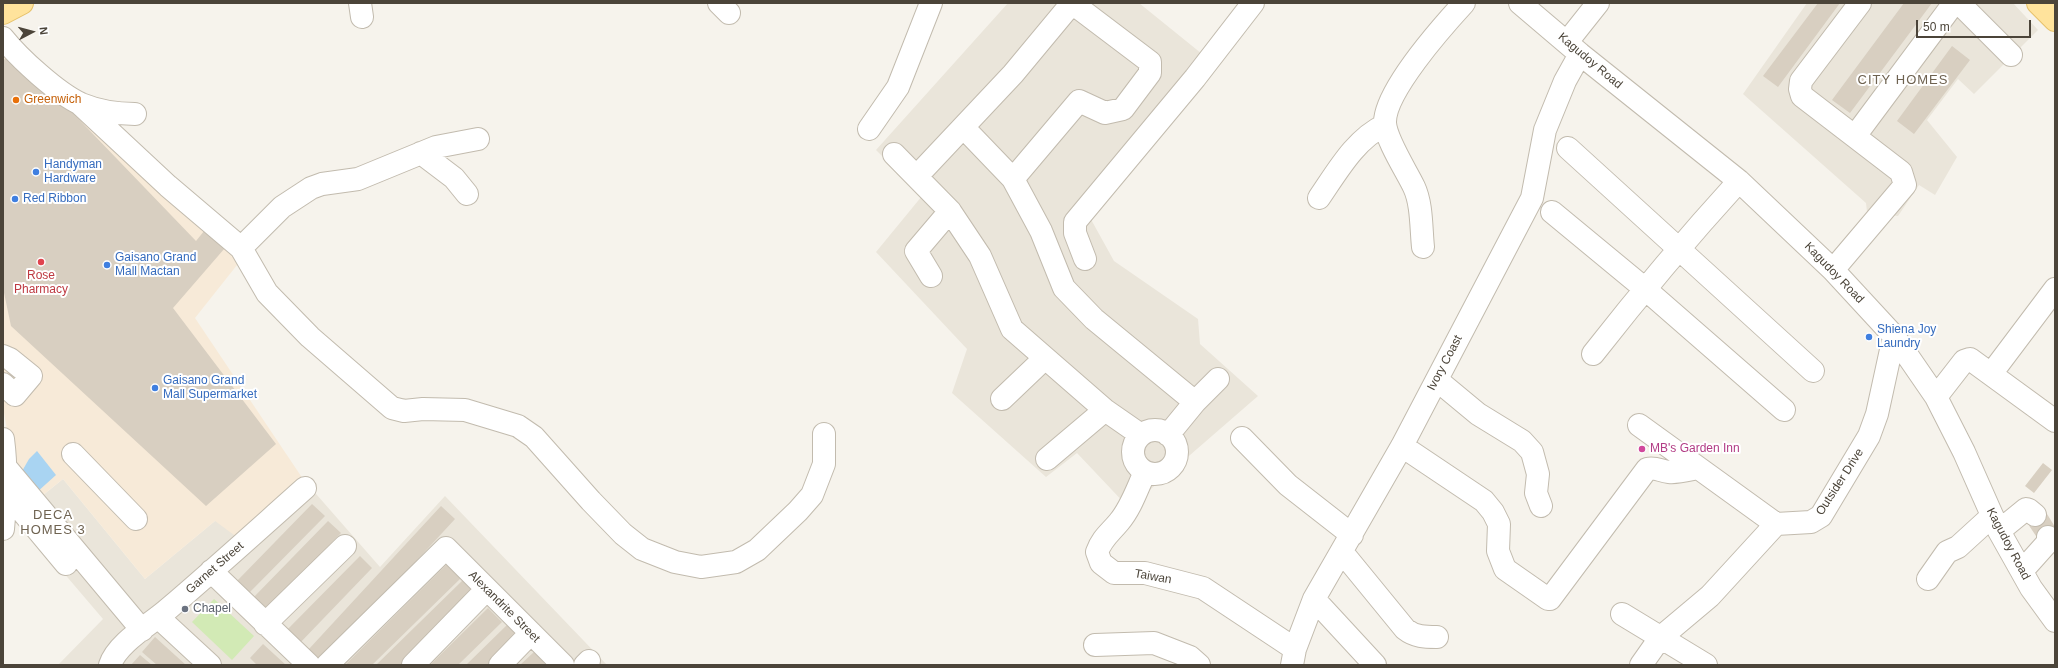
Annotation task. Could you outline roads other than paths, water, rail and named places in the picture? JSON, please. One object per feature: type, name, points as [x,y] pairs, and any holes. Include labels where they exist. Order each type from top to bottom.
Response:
[{"type":"main road","points":[[3,13],[22,3]]},
{"type":"main road","points":[[2038,3],[2055,20]]},
{"type":"street","points":[[869,128],[898,87],[931,3]]},
{"type":"street","points":[[917,176],[964,128],[1013,74],[1072,3],[1150,62],[1150,73],[1123,109],[1105,113],[1079,101],[1013,179]]},
{"type":"street","points":[[1085,259],[1075,233],[1075,222],[1195,78],[1253,3]]},
{"type":"street","points":[[1423,247],[1420,216],[1414,187],[1406,174],[1385,125],[1387,110],[1392,96],[1432,39],[1464,3]]},
{"type":"street","name":"Kagudoy Road","points":[[1520,3],[1739,180],[1833,270],[1894,336],[1936,397],[1964,452],[1996,524],[2022,571],[2055,621]]},
{"type":"street","name":"Ivory Coast","points":[[1293,657],[1314,599],[1402,446],[1532,198],[1545,130],[1565,81],[1574,48],[1598,3]]},
{"type":"street","points":[[1833,270],[1905,185],[1901,172],[1802,96],[1800,89],[1801,81],[1860,3]]},
{"type":"street","points":[[1855,136],[1954,3]]},
{"type":"street","points":[[1959,3],[2011,55]]},
{"type":"street","points":[[3,38],[24,59],[58,89],[80,104],[168,186],[241,248],[267,293],[310,337],[392,408],[404,411],[422,409],[465,410],[518,426],[534,437],[591,501],[623,534],[642,549],[675,562],[701,567],[736,562],[757,550],[812,495],[824,464],[824,434]]},
{"type":"street","points":[[80,104],[108,112],[135,114]]},
{"type":"street","points":[[1319,198],[1345,159],[1373,131],[1385,125]]},
{"type":"street","points":[[964,128],[1013,179],[1041,231],[1064,288],[1094,319],[1195,402]]},
{"type":"street","points":[[241,248],[282,207],[311,188],[322,184],[358,179],[436,147],[478,139]]},
{"type":"street","points":[[1568,148],[1813,371]]},
{"type":"street","points":[[421,153],[454,178],[467,194]]},
{"type":"street","points":[[894,154],[950,211],[980,256],[1012,329],[1105,410],[1141,435]]},
{"type":"street","points":[[1593,354],[1644,288],[1680,250],[1739,180]]},
{"type":"street","points":[[931,276],[916,251],[950,211]]},
{"type":"street","points":[[1552,212],[1644,288],[1784,410]]},
{"type":"street","points":[[1990,374],[2055,289]]},
{"type":"street","name":"Outsider Drive","points":[[1776,524],[1811,522],[1821,516],[1869,436],[1877,414],[1894,336]]},
{"type":"street","points":[[3,356],[10,359],[31,376],[15,395],[3,384]]},
{"type":"street","points":[[1002,399],[1045,358]]},
{"type":"street","points":[[1936,397],[1967,359],[1973,360],[2055,421]]},
{"type":"street","points":[[1168,435],[1195,402],[1218,379]]},
{"type":"street","points":[[1437,380],[1478,414],[1522,441],[1532,452],[1538,474],[1536,493],[1541,506]]},
{"type":"street","points":[[1047,459],[1105,410]]},
{"type":"street","points":[[1639,425],[1776,524],[1710,596],[1660,638],[1641,665]]},
{"type":"street","points":[[1154,430],[1168,435],[1176,447],[1175,461],[1171,467],[1159,474],[1145,472],[1135,462],[1133,455],[1134,448],[1141,435],[1154,430]]},
{"type":"street","points":[[3,438],[6,492],[3,529]]},
{"type":"street","points":[[1242,438],[1347,544],[1405,629],[1412,635],[1437,637]]},
{"type":"street","points":[[1402,446],[1484,501],[1493,512],[1499,524],[1498,551],[1505,569],[1548,599],[1550,599],[1647,469],[1655,467],[1668,472],[1698,468]]},
{"type":"street","points":[[73,454],[136,519]]},
{"type":"street","points":[[5,465],[143,629]]},
{"type":"street","name":"Taiwan","points":[[1145,472],[1129,508],[1119,522],[1101,541],[1097,552],[1101,563],[1114,573],[1145,573],[1203,588],[1293,657]]},
{"type":"street","name":"Garnet Street","points":[[110,665],[112,657],[305,488]]},
{"type":"street","points":[[6,492],[143,629],[210,665]]},
{"type":"street","points":[[1928,579],[1947,552],[2026,509],[2035,515]]},
{"type":"street","points":[[2022,571],[2048,542],[2048,537]]},
{"type":"street","points":[[265,624],[345,546]]},
{"type":"street","name":"Alexandrite Street","points":[[327,665],[446,548],[486,590],[563,665]]},
{"type":"street","points":[[211,571],[309,665]]},
{"type":"street","points":[[413,665],[486,590]]},
{"type":"street","points":[[1314,599],[1375,665]]},
{"type":"street","points":[[1622,614],[1706,665]]},
{"type":"street","points":[[500,665],[531,633]]},
{"type":"street","points":[[1095,645],[1154,643],[1190,657],[1199,665]]},
{"type":"water","points":[[37,451],[56,475],[36,493],[21,473],[29,459]]},
{"type":"place","name":"Greenwich","points":[[16,100]]},
{"type":"place","name":"Handyman Hardware","points":[[36,172]]},
{"type":"place","name":"Red Ribbon","points":[[15,199]]},
{"type":"place","name":"Rose Pharmacy","points":[[41,262]]},
{"type":"place","name":"Gaisano Grand Mall Mactan","points":[[107,265]]},
{"type":"place","name":"Shiena Joy Laundry","points":[[1869,337]]},
{"type":"place","name":"Gaisano Grand Mall Supermarket","points":[[155,388]]},
{"type":"place","name":"MB's Garden Inn","points":[[1642,449]]},
{"type":"place","name":"Chapel","points":[[185,609]]},
{"type":"district","name":"CITY HOMES","points":[[1903,80]]},
{"type":"district","name":"DECA HOMES 3","points":[[53,522]]}]
